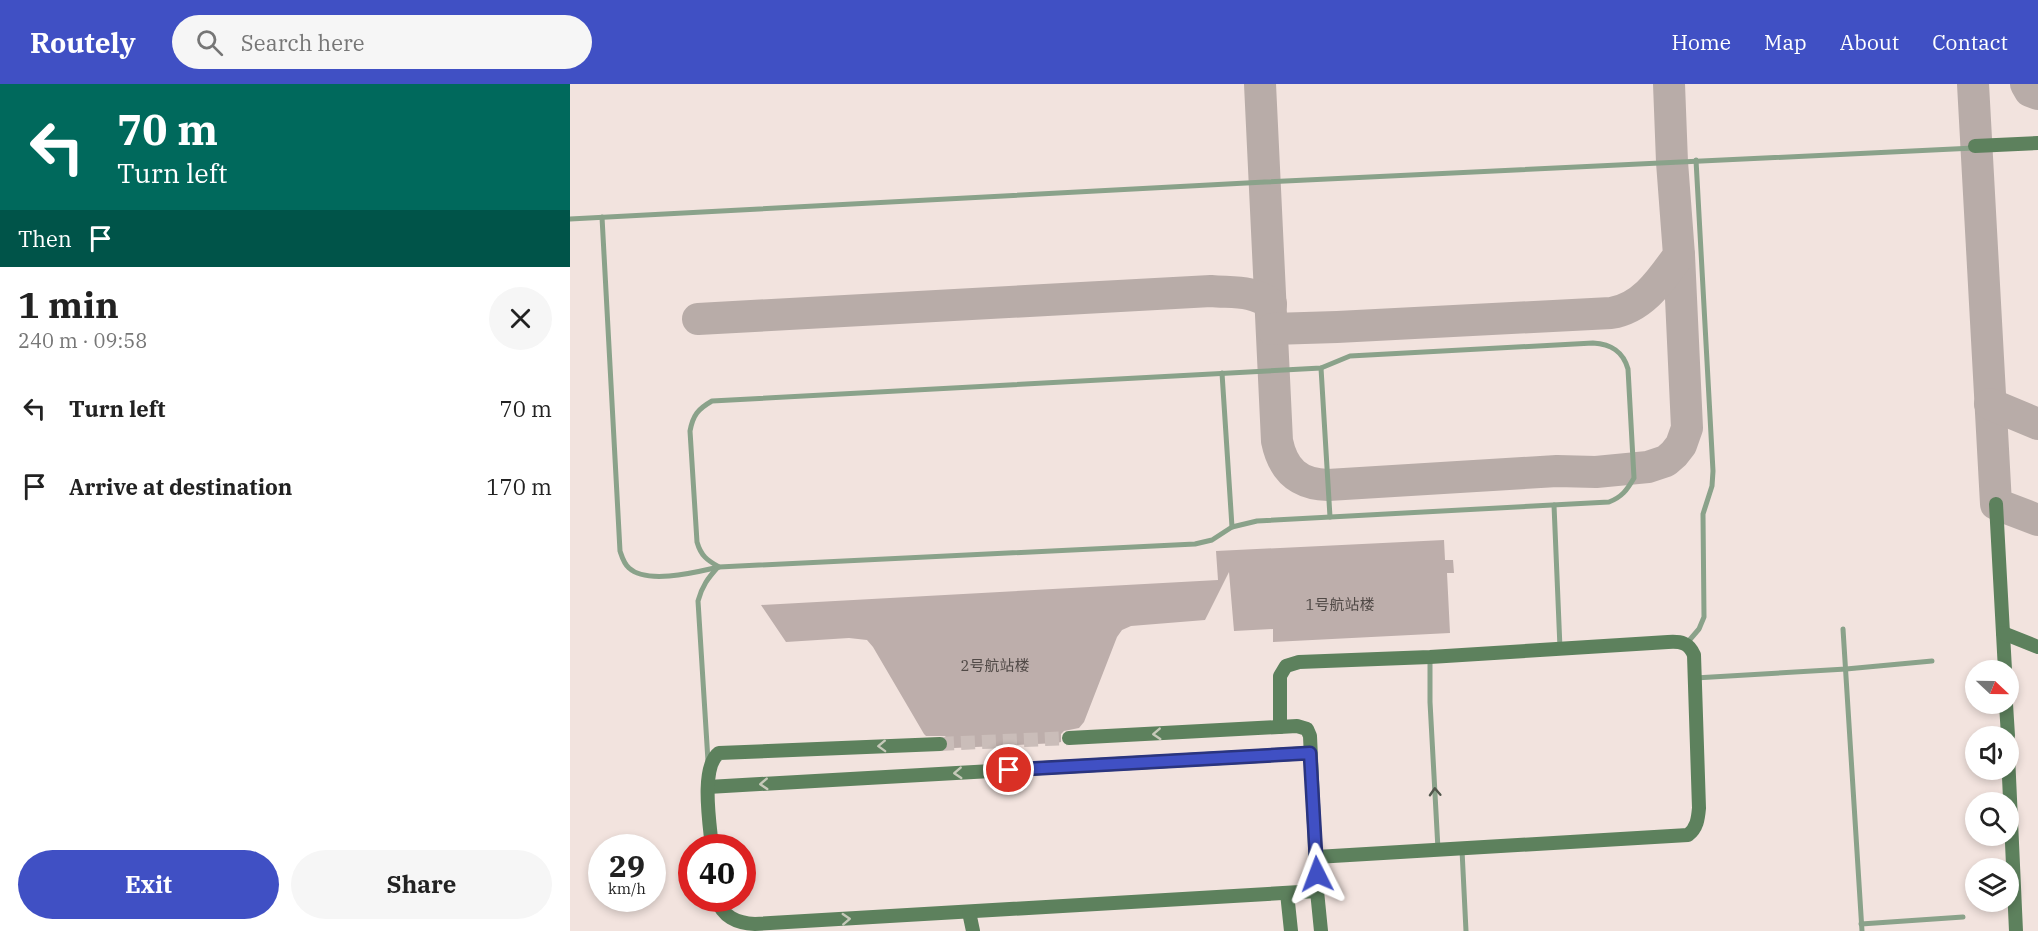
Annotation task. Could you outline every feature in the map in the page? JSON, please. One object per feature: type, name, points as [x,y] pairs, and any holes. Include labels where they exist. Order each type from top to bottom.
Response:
[{"type":"street","points":[[1975,147],[2038,143]]},
{"type":"street","points":[[1996,504],[2004,660]]},
{"type":"street","points":[[2003,633],[2038,647]]},
{"type":"street","points":[[1280,727],[1280,676],[1286,666],[1292,663],[1560,650],[1679,641],[1691,648],[1694,655],[1699,808],[1696,825],[1691,832],[1673,837],[1316,858]]},
{"type":"street","points":[[1069,738],[1301,726],[1307,729],[1310,736],[1321,931]]},
{"type":"street","points":[[711,834],[709,772],[714,757],[719,753],[940,744]]},
{"type":"street","points":[[708,787],[1310,753]]},
{"type":"street","points":[[2009,780],[2016,931]]},
{"type":"street","points":[[723,912],[737,922],[745,924],[1317,891]]},
{"type":"street","points":[[1287,893],[1291,931]]},
{"type":"street","points":[[969,912],[973,931]]},
{"type":"lane","points":[[570,219],[1975,147]]},
{"type":"lane","points":[[1686,644],[1699,629],[1704,617],[1703,514],[1712,486],[1713,471],[1696,160]]},
{"type":"lane","points":[[602,217],[620,551],[630,570],[649,576],[682,574],[719,567],[1195,544],[1212,540],[1232,526],[1257,521],[1609,502],[1619,498],[1634,478],[1626,359],[1618,350],[1604,344],[1593,343],[1350,356],[1321,368],[712,401],[693,416],[690,431],[697,542],[700,553],[719,567]]},
{"type":"lane","points":[[1321,368],[1330,517]]},
{"type":"lane","points":[[1222,373],[1232,526]]},
{"type":"lane","points":[[1554,506],[1560,650]]},
{"type":"lane","points":[[709,772],[699,601],[706,580],[719,567]]},
{"type":"lane","points":[[1843,629],[1862,931]]},
{"type":"lane","points":[[1430,657],[1430,702],[1438,850]]},
{"type":"lane","points":[[1695,678],[1846,669],[1932,661]]},
{"type":"lane","points":[[1462,849],[1466,931]]},
{"type":"lane","points":[[1861,924],[1964,917]]},
{"type":"building","points":[[1444,540],[1445,560],[1453,560],[1454,573],[1447,573],[1450,633],[1273,642],[1273,629],[1234,631],[1229,572],[1205,620],[1131,626],[1122,630],[1117,637],[1084,722],[1079,728],[1064,731],[1061,734],[1061,742],[1057,743],[948,747],[948,740],[945,736],[926,736],[924,734],[867,640],[849,638],[786,642],[761,605],[1218,580],[1216,551]]},
{"type":"taxiway","points":[[1260,84],[1277,441],[1283,460],[1288,467],[1294,474],[1308,482],[1328,485],[1557,471],[1596,472],[1648,467],[1666,461],[1681,445],[1687,428],[1679,255]]},
{"type":"taxiway","points":[[1272,329],[1611,313],[1633,305],[1650,291],[1679,255],[1669,84]]},
{"type":"taxiway","points":[[1973,84],[1996,504],[2038,520]]},
{"type":"taxiway","points":[[2026,84],[2030,91],[2038,94]]},
{"type":"taxiway","points":[[698,319],[1211,291],[1250,294],[1271,304]]},
{"type":"taxiway","points":[[1990,404],[2038,424]]},
{"type":"tunnel","points":[[940,744],[1069,738]]},
{"type":"route","points":[[1009,770],[1310,753],[1317,874]]}]
